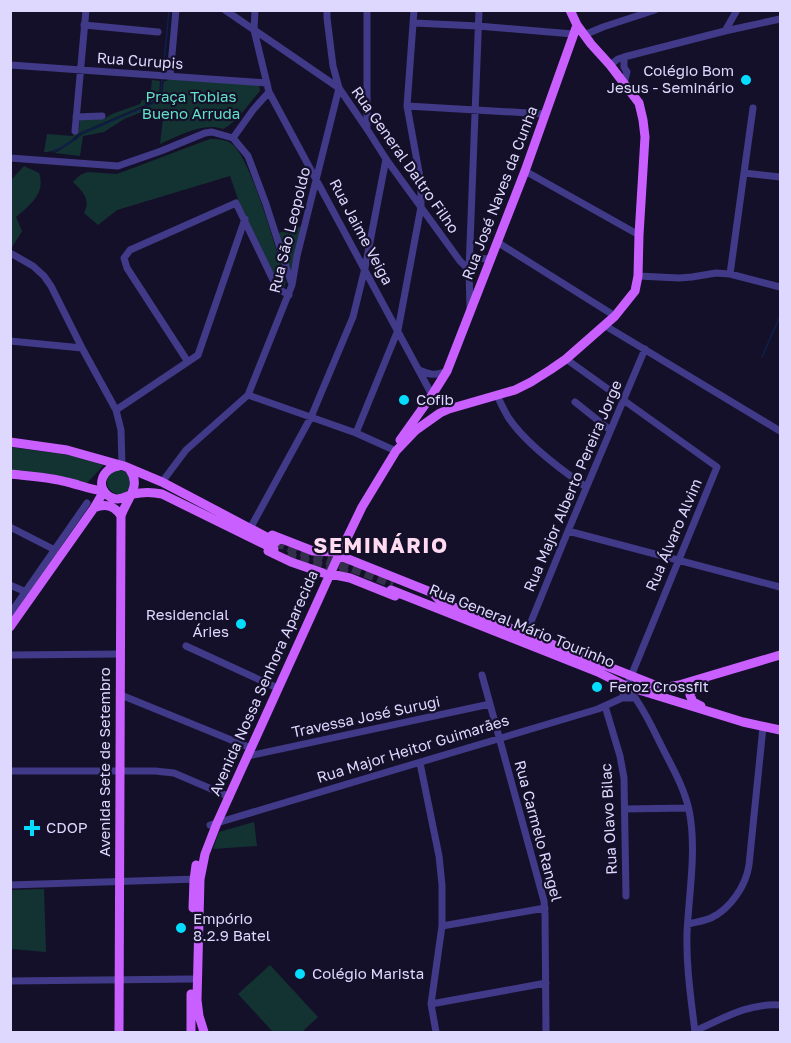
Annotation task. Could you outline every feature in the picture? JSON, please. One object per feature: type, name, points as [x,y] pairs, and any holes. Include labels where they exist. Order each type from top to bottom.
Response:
[{"type":"main road","name":"Avenida Nossa Senhora Aparecida","points":[[247,751],[273,686],[360,503],[395,450],[424,424],[449,409],[514,390],[531,382],[566,359],[615,316],[635,291],[638,276],[645,137],[643,120],[639,103],[610,65],[592,47],[570,10]]},
{"type":"main road","name":"Rua José Naves da Cunha","points":[[395,450],[447,371],[525,171],[577,25]]},
{"type":"main road","points":[[432,395],[441,406],[449,409]]},
{"type":"main road","points":[[10,442],[80,453],[126,468],[162,482],[224,520],[244,539],[291,562],[350,578],[427,609],[441,606],[433,593],[336,554],[317,552],[297,546],[252,525],[224,520]]},
{"type":"main road","points":[[12,620],[79,527],[99,493],[104,474],[112,467],[126,468],[136,480],[131,495]]},
{"type":"main road","points":[[10,474],[69,482],[115,499],[154,492],[162,494],[224,520],[275,546]]},
{"type":"main road","points":[[146,493],[157,488],[162,482]]},
{"type":"main road","name":"Avenida Sete de Setembro","points":[[119,1032],[121,516],[131,495]]},
{"type":"main road","points":[[91,506],[109,506],[121,516]]},
{"type":"main road","points":[[68,531],[79,527]]},
{"type":"main road","name":"Avenida Nossa Senhora Aparecida","points":[[191,1032],[197,879],[214,824],[326,573]]},
{"type":"main road","name":"Rua General Mário Tourinho","points":[[392,587],[598,672],[626,686],[717,714],[780,730]]},
{"type":"main road","points":[[12,620],[20,602]]},
{"type":"main road","name":"Rua General Mário Tourinho","points":[[441,606],[526,634],[630,676]]},
{"type":"main road","points":[[630,676],[651,684],[668,687],[780,655]]},
{"type":"main road","points":[[715,675],[693,689],[690,695],[693,702],[717,714]]},
{"type":"main road","name":"Avenida Nossa Senhora Aparecida","points":[[197,879],[197,1000],[204,1032]]},
{"type":"street","points":[[75,131],[86,10]]},
{"type":"street","points":[[166,76],[176,10]]},
{"type":"street","name":"Rua General Daltro Filho","points":[[225,10],[339,88],[386,159],[460,261],[469,270]]},
{"type":"street","name":"Rua Jaime Veiga","points":[[255,10],[254,30],[269,92],[432,395]]},
{"type":"street","points":[[367,10],[367,129]]},
{"type":"street","points":[[356,434],[398,330],[421,207],[421,183],[407,106],[414,10]]},
{"type":"street","points":[[471,314],[469,270],[479,10]]},
{"type":"street","points":[[584,35],[656,10]]},
{"type":"street","points":[[725,31],[737,10]]},
{"type":"street","name":"Rua São Leopoldo","points":[[162,482],[186,450],[248,395],[289,295],[339,88],[333,66],[327,14]]},
{"type":"street","points":[[610,65],[624,57],[780,19]]},
{"type":"street","points":[[414,23],[573,34]]},
{"type":"street","points":[[84,25],[158,32]]},
{"type":"street","points":[[624,57],[624,67],[627,72],[624,83]]},
{"type":"street","name":"Rua Curupis","points":[[10,65],[267,83]]},
{"type":"street","points":[[233,138],[269,92]]},
{"type":"street","points":[[407,106],[545,114]]},
{"type":"street","points":[[730,274],[753,108]]},
{"type":"street","points":[[76,117],[102,117]]},
{"type":"street","points":[[10,158],[118,166],[205,133],[212,132],[233,138],[248,156],[292,285]]},
{"type":"street","points":[[252,525],[311,417],[353,317],[386,159]]},
{"type":"street","points":[[525,171],[639,235]]},
{"type":"street","points":[[744,173],[780,177]]},
{"type":"street","points":[[407,188],[421,183]]},
{"type":"street","points":[[188,362],[127,268],[124,258],[130,250],[236,203],[277,288],[289,295]]},
{"type":"street","points":[[116,410],[198,356],[245,219]]},
{"type":"street","points":[[497,242],[615,316]]},
{"type":"street","points":[[12,254],[33,266],[51,286],[116,410],[126,468]]},
{"type":"street","points":[[470,256],[486,259],[492,257]]},
{"type":"street","points":[[638,276],[679,278],[716,273],[730,274],[780,287]]},
{"type":"street","points":[[604,326],[780,431]]},
{"type":"street","points":[[12,341],[82,348]]},
{"type":"street","name":"Rua Major Alberto Pereira Jorge","points":[[526,634],[645,349]]},
{"type":"street","name":"Rua Álvaro Alvim","points":[[566,359],[717,467],[626,686]]},
{"type":"street","points":[[419,370],[434,375],[447,371]]},
{"type":"street","points":[[248,395],[395,450]]},
{"type":"street","points":[[497,395],[509,418],[532,444],[586,487]]},
{"type":"street","points":[[575,402],[610,430]]},
{"type":"street","points":[[20,602],[68,531],[91,506]]},
{"type":"street","points":[[10,527],[55,550]]},
{"type":"street","points":[[568,531],[780,587]]},
{"type":"street","points":[[10,585],[26,592]]},
{"type":"street","points":[[186,646],[273,686]]},
{"type":"street","points":[[10,655],[121,654]]},
{"type":"street","name":"Rua Carmelo Rangel","points":[[482,675],[545,908],[546,1032]]},
{"type":"street","points":[[622,698],[626,686]]},
{"type":"street","points":[[626,686],[642,707],[680,784],[688,808],[692,849],[688,967],[695,1032],[749,1007],[780,1005]]},
{"type":"street","points":[[642,707],[647,693]]},
{"type":"street","points":[[121,695],[247,751]]},
{"type":"street","name":"Rua Major Heitor Guimarães","points":[[214,824],[499,739],[605,706],[622,698],[635,698]]},
{"type":"street","name":"Travessa José Surugi","points":[[247,751],[490,704]]},
{"type":"street","name":"Rua Olavo Bilac","points":[[605,706],[622,767],[626,896]]},
{"type":"street","points":[[688,924],[720,912],[746,878],[763,727]]},
{"type":"street","points":[[420,763],[439,856],[442,885],[442,926],[431,1004],[436,1032]]},
{"type":"street","points":[[10,771],[174,773],[227,795]]},
{"type":"street","points":[[625,809],[688,808]]},
{"type":"street","points":[[10,885],[197,879]]},
{"type":"street","points":[[442,926],[545,908]]},
{"type":"street","points":[[10,981],[192,979]]},
{"type":"street","points":[[431,1004],[546,983]]},
{"type":"green space","name":"Praça Tobias Bueno Arruda","points":[[168,79],[259,85],[260,91],[238,117],[223,129],[207,127],[160,144],[164,111],[147,110],[124,119],[104,132],[83,136],[80,156],[55,153],[81,135],[159,101],[164,81]]},
{"type":"green space","points":[[152,80],[160,81],[159,96],[152,102],[79,133],[58,149],[44,152],[47,134],[73,136],[73,133],[79,130],[80,119],[104,119],[140,104],[142,100],[150,100]]},
{"type":"green space","points":[[210,139],[224,140],[232,144],[248,168],[286,282],[283,291],[239,202],[230,176],[117,210],[98,225],[84,213],[86,200],[73,182],[80,175],[88,172],[117,174]]},
{"type":"green space","points":[[24,166],[39,173],[40,187],[35,198],[16,217],[22,231],[11,249],[11,179]]},
{"type":"green space","points":[[302,226],[290,272],[278,233]]},
{"type":"green space","points":[[10,447],[75,456],[103,466],[87,483],[11,472]]},
{"type":"green space","points":[[119,470],[128,473],[131,482],[128,491],[119,494],[110,491],[107,482],[110,473]]},
{"type":"green space","points":[[254,822],[257,846],[213,849],[219,832]]},
{"type":"green space","points":[[44,889],[46,952],[11,949],[11,890]]},
{"type":"green space","points":[[270,965],[318,1017],[302,1032],[273,1032],[238,994]]},
{"type":"waterway","points":[[163,74],[169,10]]},
{"type":"waterway","points":[[53,152],[76,139],[80,134],[152,104],[160,96],[162,79]]},
{"type":"waterway","points":[[762,357],[780,316]]},
{"type":"tunnel","points":[[276,542],[393,584]]},
{"type":"tunnel","points":[[287,556],[351,575]]},
{"type":"place","name":"Colégio Bom Jesus - Seminário","points":[[746,80]]},
{"type":"place","name":"Cofib","points":[[404,400]]},
{"type":"place","name":"Residencial Áries","points":[[241,624]]},
{"type":"place","name":"Feroz Crossfit","points":[[597,687]]},
{"type":"place","name":"CDOP","points":[[32,828]]},
{"type":"place","name":"Empório 8.2.9 Batel","points":[[181,928]]},
{"type":"place","name":"Colégio Marista","points":[[300,974]]},
{"type":"district","name":"SEMINÁRIO","points":[[381,546]]}]
